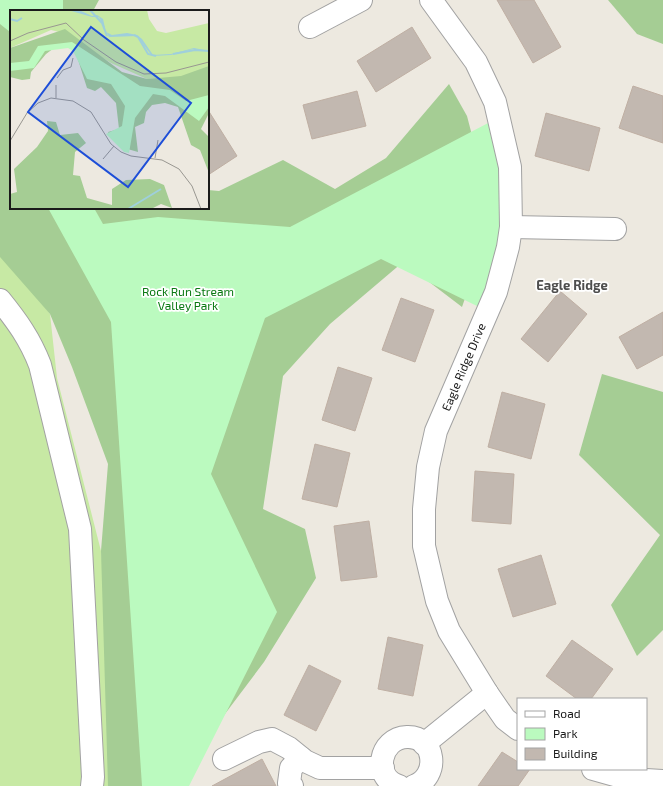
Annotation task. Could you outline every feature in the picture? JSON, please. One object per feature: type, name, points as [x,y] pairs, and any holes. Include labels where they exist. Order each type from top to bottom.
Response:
[{"type":"street","points":[[310,27],[361,0]]},
{"type":"street","name":"Eagle Ridge Drive","points":[[431,0],[476,62],[495,102],[510,167],[510,227],[508,247],[496,292],[436,431],[428,467],[424,509],[424,546],[437,601],[449,631],[487,693],[505,719],[517,728]]},
{"type":"street","points":[[510,227],[615,229]]},
{"type":"street","points":[[0,300],[19,324],[32,344],[40,365],[80,528],[90,689],[92,786]]},
{"type":"street","points":[[424,744],[487,693]]},
{"type":"street","points":[[399,786],[389,780],[383,768],[382,756],[386,748],[392,742],[400,738],[409,737],[417,739],[424,744],[432,758],[432,766],[425,780],[414,786]]},
{"type":"street","points":[[224,759],[259,742],[272,739],[289,748],[313,771]]},
{"type":"street","points":[[292,786],[289,783],[291,768],[313,771],[383,768]]},
{"type":"street","points":[[597,770],[629,779],[663,781]]},
{"type":"green space","name":"Rock Run Stream Valley Park","points":[[0,0],[99,0],[94,10],[10,10],[10,209],[209,209],[209,190],[219,191],[283,160],[335,189],[386,158],[449,84],[467,116],[480,166],[478,261],[462,307],[403,262],[330,324],[283,376],[263,509],[305,529],[316,578],[264,662],[185,767],[174,786],[108,786],[101,551],[108,464],[72,367],[50,314],[0,257]]},
{"type":"green space","points":[[0,0],[63,0],[63,10],[10,10],[10,32],[0,24]]},
{"type":"green space","points":[[608,0],[663,0],[663,44],[637,34]]},
{"type":"green space","name":"Rock Run Stream Valley Park","points":[[490,122],[501,169],[502,221],[492,272],[479,307],[381,259],[265,318],[211,474],[277,612],[189,786],[142,786],[111,322],[49,209],[95,209],[103,224],[158,217],[290,227]]},
{"type":"green space","points":[[0,246],[50,314],[57,378],[101,551],[128,786],[0,786]]},
{"type":"green space","points":[[602,374],[663,392],[663,630],[637,656],[611,605],[660,535],[579,455]]},
{"type":"building","points":[[497,0],[534,0],[561,47],[533,63]]},
{"type":"building","points":[[412,27],[431,58],[376,92],[357,61]]},
{"type":"building","points":[[633,86],[663,96],[663,143],[619,128]]},
{"type":"building","points":[[357,91],[366,126],[312,139],[303,105]]},
{"type":"building","points":[[209,112],[237,156],[209,174]]},
{"type":"building","points":[[546,113],[600,128],[589,171],[535,156]]},
{"type":"building","points":[[560,291],[587,314],[548,362],[521,339]]},
{"type":"building","points":[[401,298],[434,310],[415,362],[382,350]]},
{"type":"building","points":[[663,312],[663,355],[637,369],[619,337]]},
{"type":"building","points":[[338,367],[372,378],[355,431],[322,420]]},
{"type":"building","points":[[502,392],[545,404],[531,459],[488,447]]},
{"type":"building","points":[[315,444],[350,453],[337,507],[302,499]]},
{"type":"building","points":[[475,471],[514,474],[511,524],[472,521]]},
{"type":"building","points":[[369,521],[377,577],[341,581],[334,526]]},
{"type":"building","points":[[541,555],[556,604],[513,617],[498,569]]},
{"type":"building","points":[[388,637],[423,645],[413,696],[378,689]]},
{"type":"building","points":[[572,640],[613,669],[592,698],[576,698],[546,676]]},
{"type":"building","points":[[309,665],[341,681],[316,731],[284,715]]},
{"type":"building","points":[[502,752],[517,761],[517,770],[529,770],[518,786],[478,786]]},
{"type":"building","points":[[262,759],[276,786],[212,786]]},
{"type":"district","name":"Eagle Ridge","points":[[572,285]]}]
